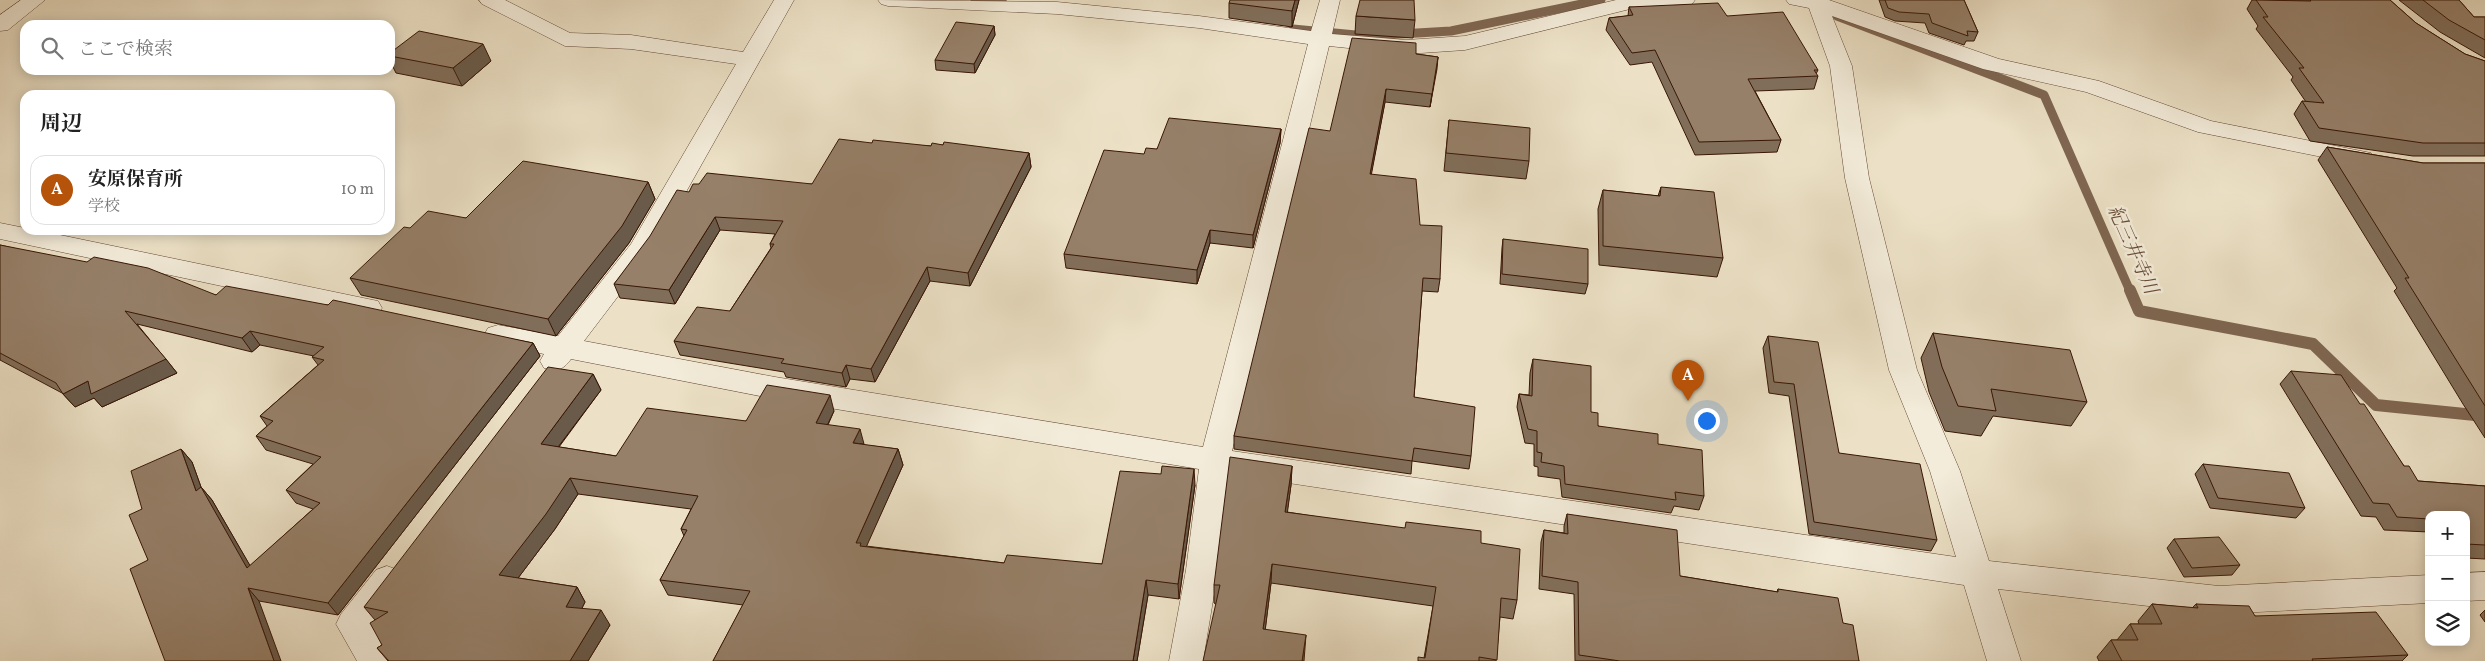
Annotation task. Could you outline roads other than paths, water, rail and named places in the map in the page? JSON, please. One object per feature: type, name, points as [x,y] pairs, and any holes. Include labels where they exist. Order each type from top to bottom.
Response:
[{"type":"street","points":[[0,25],[35,0]]},
{"type":"street","points":[[489,0],[566,39],[595,42],[631,42],[750,60]]},
{"type":"street","points":[[539,380],[641,249],[784,0]]},
{"type":"street","points":[[888,0],[1057,8],[1200,22],[1320,39],[1406,48],[1465,43],[1634,2],[1685,0]]},
{"type":"street","points":[[1186,661],[1202,570],[1215,460],[1330,0]]},
{"type":"street","points":[[1809,1],[1991,64],[2034,76],[2091,86],[2206,128],[2312,150],[2385,161]]},
{"type":"street","points":[[1809,1],[1841,66],[1857,178],[1903,370],[1945,471],[1975,573],[2004,661]]},
{"type":"street","points":[[0,231],[388,312]]},
{"type":"street","points":[[476,331],[774,388],[1215,460],[1975,573],[2219,600],[2425,589]]},
{"type":"street","points":[[375,661],[354,624],[401,561]]},
{"type":"street","points":[[2470,587],[2485,586]]},
{"type":"waterway","name":"紀三井寺川","points":[[975,0],[1003,3]]},
{"type":"waterway","name":"紀三井寺川","points":[[1293,29],[1366,36],[1451,31],[1601,0]]},
{"type":"waterway","name":"紀三井寺川","points":[[1837,16],[2044,95],[2130,291]]},
{"type":"waterway","name":"紀三井寺川","points":[[2130,290],[2139,311],[2313,344],[2376,405],[2485,416]]},
{"type":"place","name":"安原保育所","points":[[1688,401]]}]
